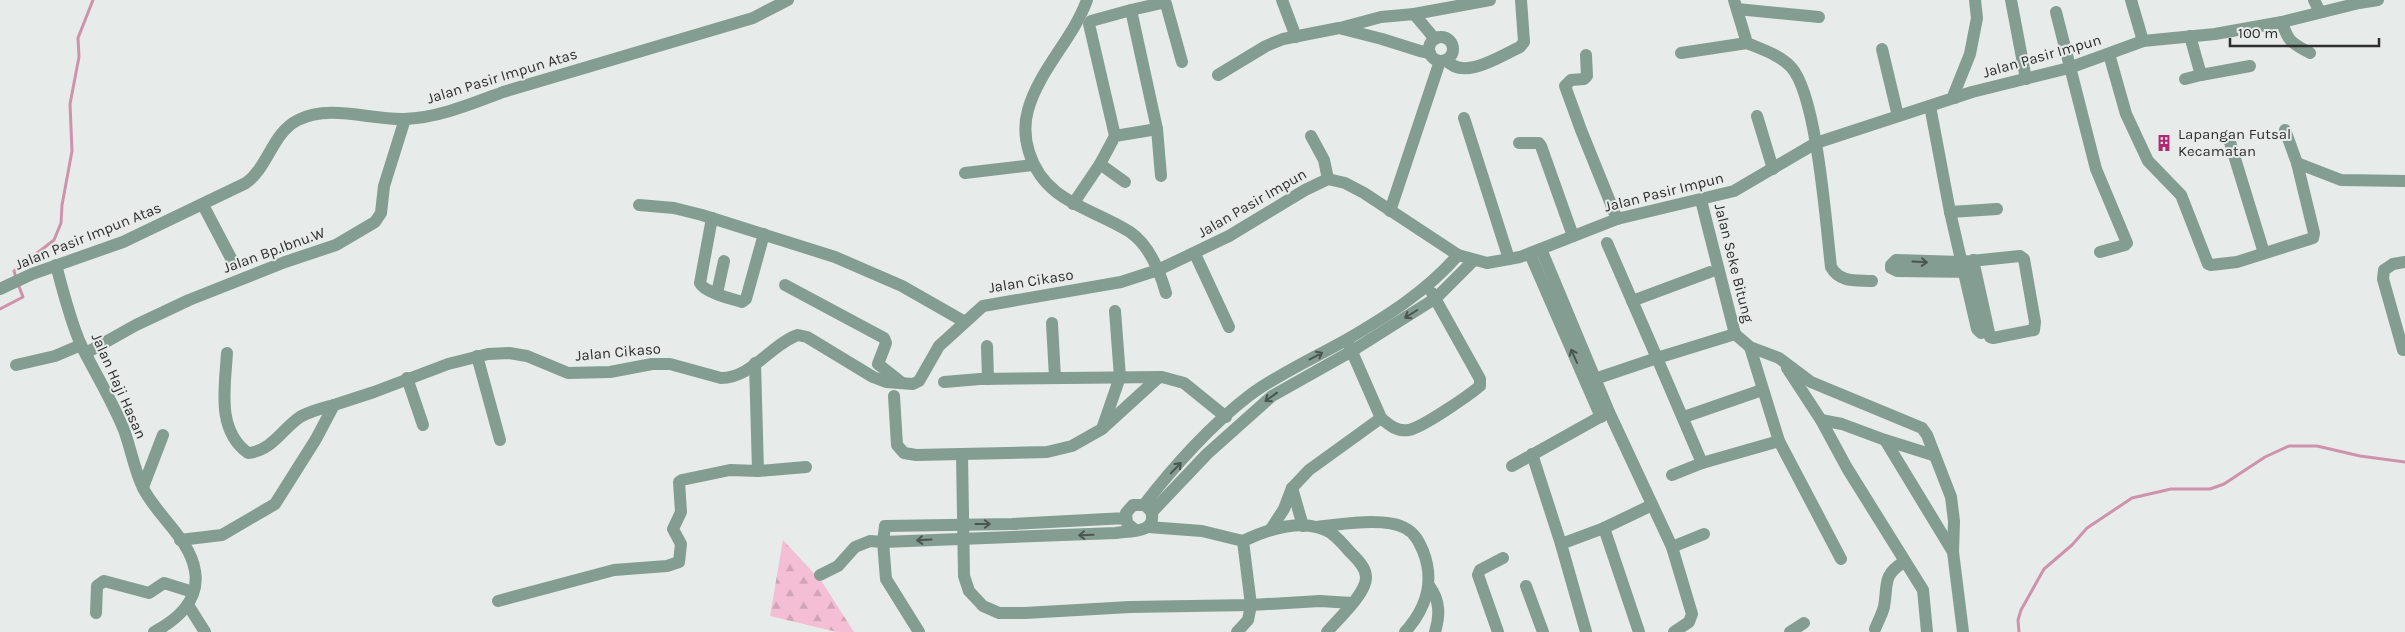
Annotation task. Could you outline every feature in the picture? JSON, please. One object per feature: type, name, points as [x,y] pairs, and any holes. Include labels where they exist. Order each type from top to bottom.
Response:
[{"type":"street","name":"Jalan Pasir Impun Atas","points":[[0,289],[56,265],[123,242],[246,184],[257,175],[281,133],[300,119],[320,114],[405,119],[433,116],[502,92],[728,26],[752,18],[788,0]]},
{"type":"street","points":[[1087,0],[1081,16],[1040,82],[1028,110],[1025,133],[1033,164],[1055,192],[1072,204],[1130,232],[1144,247],[1158,270],[1166,294]]},
{"type":"street","points":[[1282,0],[1296,37]]},
{"type":"street","points":[[1218,75],[1266,46],[1282,39],[1339,28],[1381,17],[1414,14],[1490,0]]},
{"type":"street","points":[[1435,39],[1430,47],[1439,58],[1452,67],[1463,69],[1478,66],[1520,47],[1524,42],[1521,0]]},
{"type":"street","points":[[1956,98],[1954,94],[1972,45],[1976,18],[1975,0]]},
{"type":"street","points":[[2011,0],[2026,79]]},
{"type":"street","points":[[2131,0],[2142,41]]},
{"type":"street","points":[[2314,0],[2320,12]]},
{"type":"street","name":"Jalan Pasir Impun","points":[[1158,270],[1195,254],[1328,179],[1345,183],[1364,193],[1458,255],[1487,263],[1509,259],[1535,252],[1617,220],[1734,191],[1816,143],[1956,98],[2069,68],[2142,41],[2190,36],[2282,22],[2378,0]]},
{"type":"street","points":[[1072,204],[1100,164],[1115,136],[1089,24],[1091,21],[1131,10],[1162,3],[1166,4],[1182,62]]},
{"type":"street","points":[[1747,43],[1736,4],[1819,17]]},
{"type":"street","points":[[1131,10],[1157,129],[1161,176]]},
{"type":"street","points":[[2056,12],[2096,169],[2126,243],[2125,246],[2100,252]]},
{"type":"street","points":[[1414,14],[1435,39]]},
{"type":"street","points":[[2282,22],[2292,43],[2310,52]]},
{"type":"street","points":[[1339,28],[1382,39],[1439,58],[1452,53],[1452,44],[1445,38],[1435,39]]},
{"type":"street","points":[[2190,36],[2202,75]]},
{"type":"street","points":[[1681,53],[1747,43],[1772,54],[1790,66],[1802,82],[1816,143],[1831,267],[1835,274],[1844,280],[1872,281]]},
{"type":"street","points":[[1882,49],[1898,116]]},
{"type":"street","points":[[2109,54],[2126,114],[2148,161],[2181,194],[2208,264],[2211,266],[2237,262],[2313,238],[2314,233],[2297,163],[2285,130]]},
{"type":"street","points":[[1586,55],[1587,76],[1571,80],[1565,86],[1580,130],[1617,220]]},
{"type":"street","points":[[1390,211],[1439,58]]},
{"type":"street","points":[[2185,79],[2250,66]]},
{"type":"street","points":[[1930,106],[1950,212],[1968,267],[1978,329],[1981,333],[1988,331],[1993,338],[2034,330],[2024,259],[2018,255],[1968,267]]},
{"type":"street","points":[[1757,116],[1773,169]]},
{"type":"street","points":[[1464,118],[1509,259]]},
{"type":"street","name":"Jalan Bp.Ibnu.W","points":[[16,366],[83,349],[189,300],[336,245],[374,222],[381,213],[384,186],[405,119]]},
{"type":"street","points":[[1115,136],[1157,129]]},
{"type":"street","points":[[1311,136],[1324,160],[1328,179]]},
{"type":"street","points":[[2229,139],[2264,253]]},
{"type":"street","points":[[1519,143],[1539,143],[1541,146],[1573,236]]},
{"type":"street","points":[[2297,163],[2341,180],[2405,181]]},
{"type":"street","points":[[965,173],[1033,164]]},
{"type":"street","points":[[1100,164],[1125,182]]},
{"type":"street","name":"Jalan Seke Bitung","points":[[1701,200],[1736,334]]},
{"type":"street","points":[[203,205],[234,264]]},
{"type":"street","points":[[638,205],[674,208],[712,218],[865,269],[902,286],[965,322]]},
{"type":"street","points":[[1950,212],[1997,208]]},
{"type":"street","points":[[712,218],[700,283],[704,289],[742,302],[746,299],[764,234]]},
{"type":"street","points":[[1608,243],[1684,417],[1702,463]]},
{"type":"street","points":[[1535,252],[1605,414],[1672,547],[1692,614],[1689,622],[1674,632]]},
{"type":"street","points":[[1195,254],[1229,327]]},
{"type":"street","points":[[1148,508],[1272,396],[1349,345],[1428,287],[1458,255]]},
{"type":"street","points":[[1148,508],[1168,476],[1250,395],[1292,369],[1349,345],[1436,298],[1474,260]]},
{"type":"street","points":[[717,293],[724,261]]},
{"type":"street","points":[[2403,350],[2382,279],[2384,270],[2393,264],[2405,262]]},
{"type":"street","name":"Jalan Haji Hasan","points":[[56,265],[83,349],[124,430],[143,487],[155,507],[188,552],[195,570],[196,581],[188,605]]},
{"type":"street","name":"Jalan Cikaso","points":[[227,353],[224,412],[235,440],[248,453],[257,452],[273,443],[291,424],[302,416],[374,392],[408,378],[477,356],[509,353],[546,362],[557,370],[586,374],[670,364],[721,378],[729,378],[740,373],[795,336],[802,335],[886,382],[904,384],[919,381],[934,353],[983,306],[1121,282],[1158,270]]},
{"type":"street","points":[[1632,301],[1710,272]]},
{"type":"street","points":[[785,285],[884,338],[886,343],[878,364],[904,384]]},
{"type":"street","points":[[1349,345],[1381,418],[1394,429],[1409,430],[1425,423],[1480,386],[1480,379],[1436,298],[1428,287]]},
{"type":"street","points":[[1102,429],[1120,377],[1115,311]]},
{"type":"street","points":[[1052,323],[1055,378]]},
{"type":"street","points":[[1591,380],[1736,334],[1750,347],[1779,358],[1811,382],[1922,428],[1927,435],[1933,455],[1951,496],[1954,521],[1953,552],[1963,632]]},
{"type":"street","points":[[987,346],[988,379]]},
{"type":"street","points":[[1750,347],[1779,441],[1841,559]]},
{"type":"street","points":[[477,356],[500,440]]},
{"type":"street","points":[[1779,358],[1821,420],[1847,468],[1924,594],[1927,632]]},
{"type":"street","points":[[755,363],[758,471]]},
{"type":"street","points":[[944,382],[988,379],[1159,377],[1184,383],[1226,417]]},
{"type":"street","points":[[894,396],[897,444],[900,450],[916,455],[1047,452],[1072,446],[1102,429],[1159,377]]},
{"type":"street","points":[[408,378],[423,425]]},
{"type":"street","points":[[1684,417],[1762,390]]},
{"type":"street","points":[[180,540],[222,535],[275,504],[316,440],[334,405]]},
{"type":"street","points":[[1512,466],[1605,414]]},
{"type":"street","points":[[1271,529],[1284,508],[1292,488],[1309,470],[1381,418]]},
{"type":"street","points":[[1821,420],[1842,424],[1933,455]]},
{"type":"street","points":[[143,487],[163,435]]},
{"type":"street","points":[[1885,440],[1953,552]]},
{"type":"street","points":[[1672,475],[1702,463],[1779,441]]},
{"type":"street","points":[[962,454],[964,576],[969,591],[982,606],[999,613],[1025,614],[1130,606],[1251,605],[1320,601],[1352,603]]},
{"type":"street","points":[[1532,454],[1561,544],[1586,632]]},
{"type":"street","points":[[498,601],[614,570],[676,565],[679,562],[681,544],[673,529],[681,512],[679,482],[730,470],[758,471],[806,467]]},
{"type":"street","points":[[1292,488],[1303,526]]},
{"type":"street","points":[[1134,529],[1130,527],[1126,513],[1134,504],[1148,508]]},
{"type":"street","points":[[1561,544],[1604,528],[1652,506]]},
{"type":"street","points":[[1148,508],[1152,518],[1148,527]]},
{"type":"street","points":[[919,632],[886,579],[883,542],[885,526],[1012,524],[1126,518]]},
{"type":"street","points":[[820,575],[838,566],[855,547],[870,541],[1116,534],[1148,527],[1202,531],[1243,541],[1271,529],[1356,523],[1388,524],[1405,528],[1418,539],[1430,571],[1430,587],[1425,600],[1405,632]]},
{"type":"street","points":[[1318,527],[1331,533],[1362,566],[1367,576],[1364,589],[1327,632]]},
{"type":"street","points":[[1604,528],[1639,632]]},
{"type":"street","points":[[1672,547],[1704,534]]},
{"type":"street","points":[[1237,632],[1248,620],[1251,605],[1243,541]]},
{"type":"street","points":[[1498,632],[1478,575],[1480,570],[1503,558]]},
{"type":"street","points":[[1875,629],[1884,606],[1886,582],[1894,568],[1904,562]]},
{"type":"street","points":[[96,613],[97,586],[104,581],[149,593],[164,583],[193,592]]},
{"type":"street","points":[[1526,586],[1543,632]]},
{"type":"street","points":[[1430,587],[1439,604],[1435,632]]},
{"type":"street","points":[[154,632],[176,618],[188,605],[205,632]]},
{"type":"street","points":[[1790,632],[1804,623]]},
{"type":"green space","points":[[783,540],[822,582],[854,632],[837,632],[770,616]]},
{"type":"waterway","points":[[16,278],[14,271],[54,240],[61,223],[62,205],[72,151],[70,104],[79,57],[78,38],[93,0]]},
{"type":"waterway","points":[[0,309],[23,297],[18,284]]},
{"type":"waterway","points":[[2019,632],[2018,620],[2021,610],[2044,569],[2072,545],[2087,528],[2132,498],[2171,489],[2210,489],[2224,484],[2265,457],[2289,446],[2317,446],[2360,456],[2405,462]]},
{"type":"place","name":"Lapangan Futsal Kecamatan","points":[[2164,143]]}]
